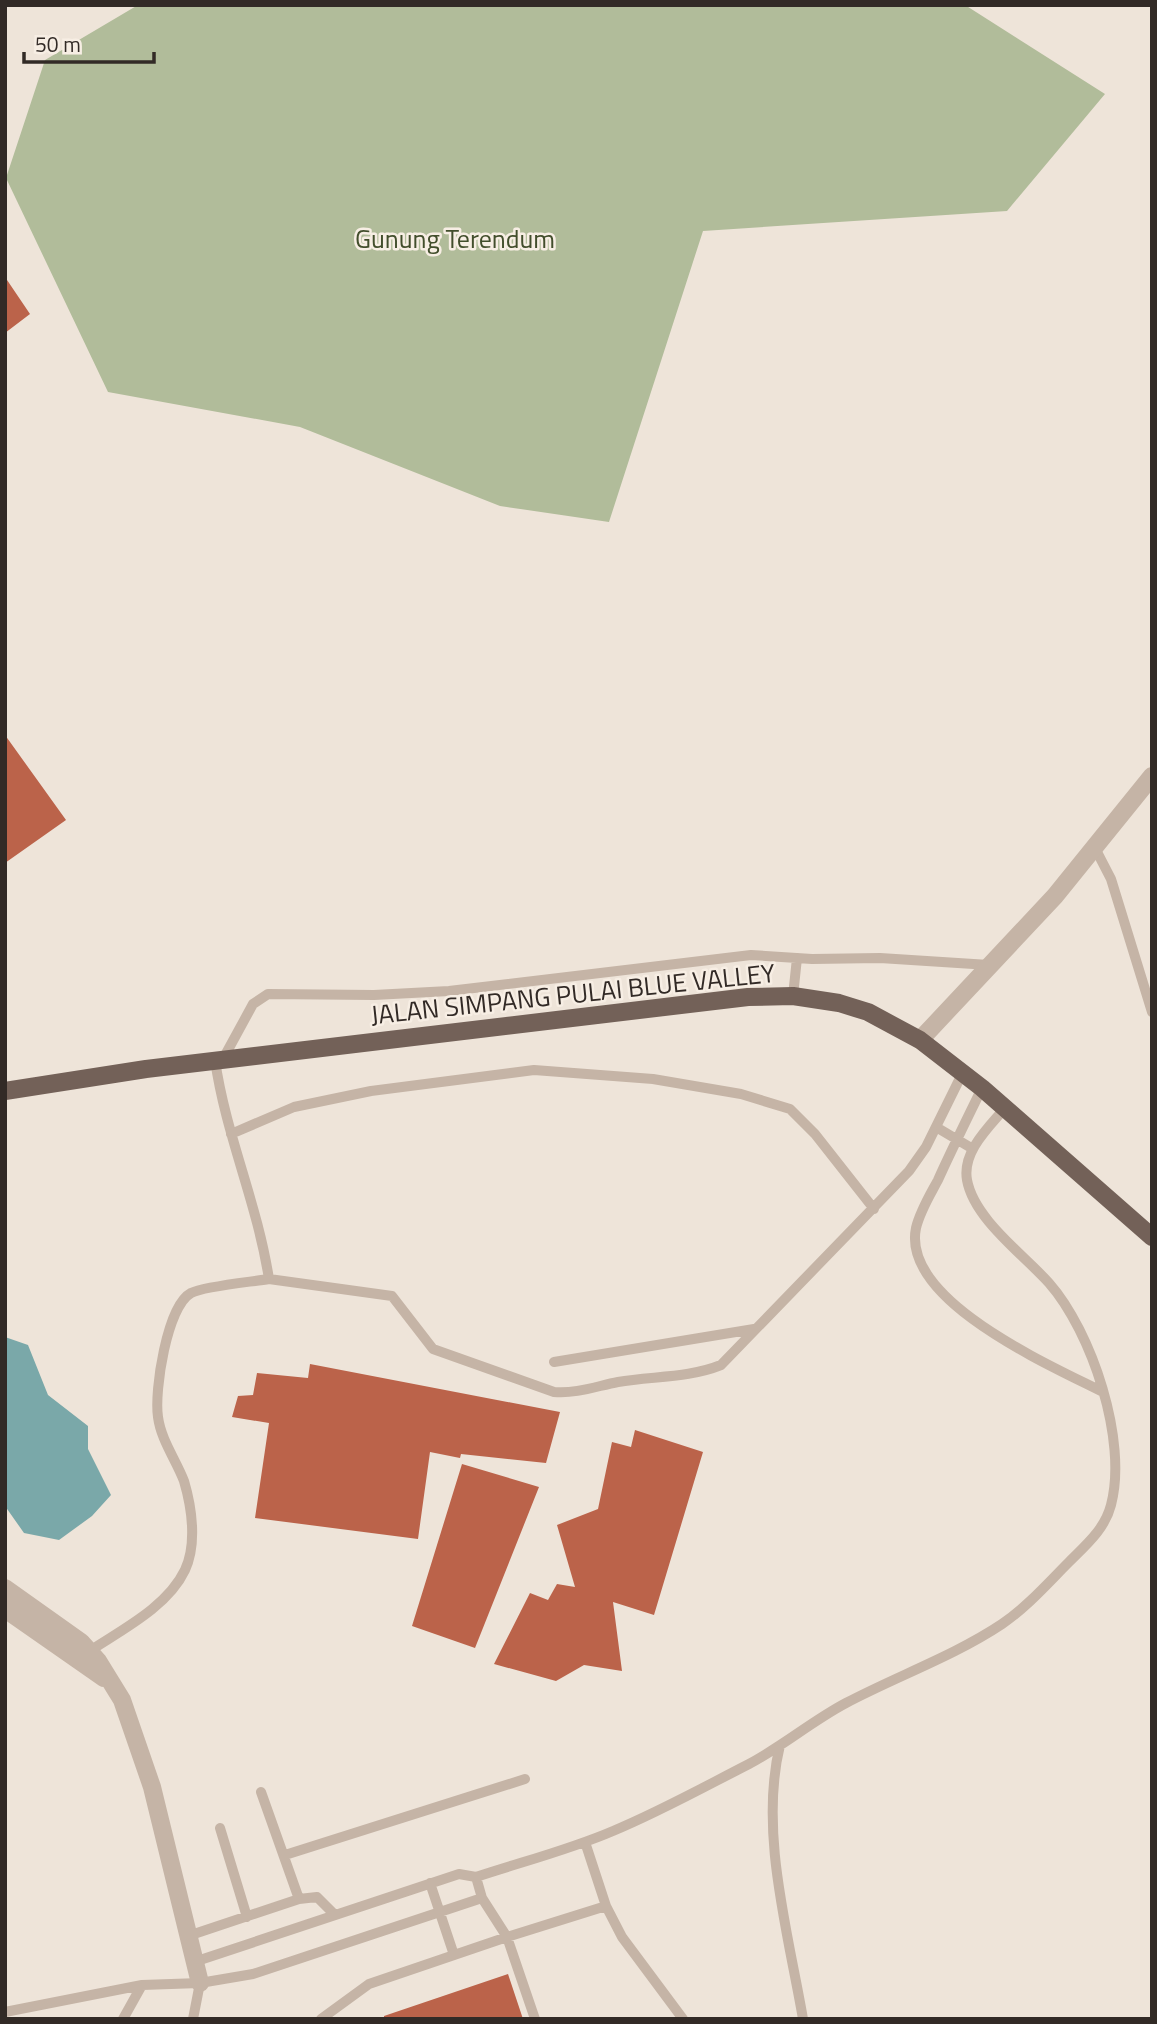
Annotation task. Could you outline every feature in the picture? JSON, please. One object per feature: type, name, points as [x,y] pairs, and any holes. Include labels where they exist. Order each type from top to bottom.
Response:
[{"type":"main road","name":"JALAN SIMPANG PULAI BLUE VALLEY","points":[[5,1091],[219,1060],[736,998],[793,996],[839,1003],[868,1012],[920,1040],[982,1088],[1152,1237]]},
{"type":"street","points":[[920,1040],[1095,848],[1152,775]]},
{"type":"street","points":[[5,1587],[64,1627],[83,1655],[113,1684],[139,1743],[200,1983]]},
{"type":"street","points":[[5,1609],[83,1655]]},
{"type":"lane","points":[[1095,848],[1111,879],[1152,1012]]},
{"type":"lane","points":[[269,1279],[254,1201],[231,1134],[219,1060],[253,1004],[268,994],[373,995],[449,991],[751,955],[880,958],[989,965]]},
{"type":"lane","points":[[793,996],[797,958]]},
{"type":"lane","points":[[231,1134],[294,1107],[371,1091],[534,1070],[653,1079],[741,1094],[790,1109],[815,1134],[874,1209]]},
{"type":"lane","points":[[83,1655],[174,1590],[186,1568],[192,1547],[191,1515],[184,1482],[158,1417],[170,1322],[177,1305],[192,1293],[269,1279],[392,1296],[433,1349],[554,1392],[567,1393],[620,1382],[707,1371],[721,1364],[909,1171],[936,1127],[963,1072]]},
{"type":"lane","points":[[982,1088],[916,1230],[915,1243],[927,1272],[960,1308],[984,1328],[1103,1392]]},
{"type":"lane","points":[[194,1962],[458,1874],[476,1877],[614,1831],[780,1745],[844,1704],[979,1638],[1032,1599],[1100,1530],[1111,1507],[1115,1486],[1112,1431],[1103,1392],[1082,1339],[1051,1285],[989,1220],[972,1196],[967,1179],[967,1163],[973,1149],[1005,1108]]},
{"type":"lane","points":[[936,1127],[973,1149]]},
{"type":"lane","points":[[554,1362],[754,1329]]},
{"type":"lane","points":[[780,1745],[772,1777],[770,1818],[803,2019]]},
{"type":"lane","points":[[285,1855],[525,1779]]},
{"type":"lane","points":[[261,1793],[299,1899]]},
{"type":"lane","points":[[220,1828],[247,1917]]},
{"type":"lane","points":[[584,1842],[606,1906],[622,1937],[683,2019]]},
{"type":"lane","points":[[476,1877],[482,1898],[507,1937],[535,2019]]},
{"type":"lane","points":[[430,1883],[454,1955]]},
{"type":"lane","points":[[188,1936],[299,1899],[317,1897],[335,1915]]},
{"type":"lane","points":[[5,2012],[142,1985],[200,1983],[253,1974],[482,1898]]},
{"type":"lane","points":[[321,2019],[369,1984],[606,1906]]},
{"type":"lane","points":[[194,2019],[200,1983]]},
{"type":"lane","points":[[123,2019],[142,1985]]},
{"type":"green space","name":"Gunung Terendum","points":[[138,5],[965,5],[1105,94],[1007,211],[703,231],[609,522],[500,506],[300,427],[108,392],[6,178],[45,60]]},
{"type":"water","points":[[5,1337],[28,1345],[48,1395],[88,1426],[88,1449],[111,1495],[92,1516],[59,1540],[24,1533],[5,1506]]},
{"type":"building","points":[[5,277],[30,314],[5,333]]},
{"type":"building","points":[[5,735],[66,820],[5,863]]},
{"type":"building","points":[[310,1364],[560,1412],[546,1463],[461,1454],[460,1458],[430,1452],[418,1539],[255,1518],[269,1423],[232,1417],[238,1396],[253,1395],[257,1373],[308,1378]]},
{"type":"building","points":[[635,1430],[703,1452],[654,1615],[613,1602],[622,1671],[584,1665],[556,1681],[494,1664],[530,1593],[548,1600],[557,1584],[575,1587],[557,1525],[598,1509],[612,1442],[631,1447]]},
{"type":"building","points":[[462,1464],[539,1487],[475,1648],[412,1626]]},
{"type":"building","points":[[508,1974],[523,2019],[384,2019],[384,2016]]}]
